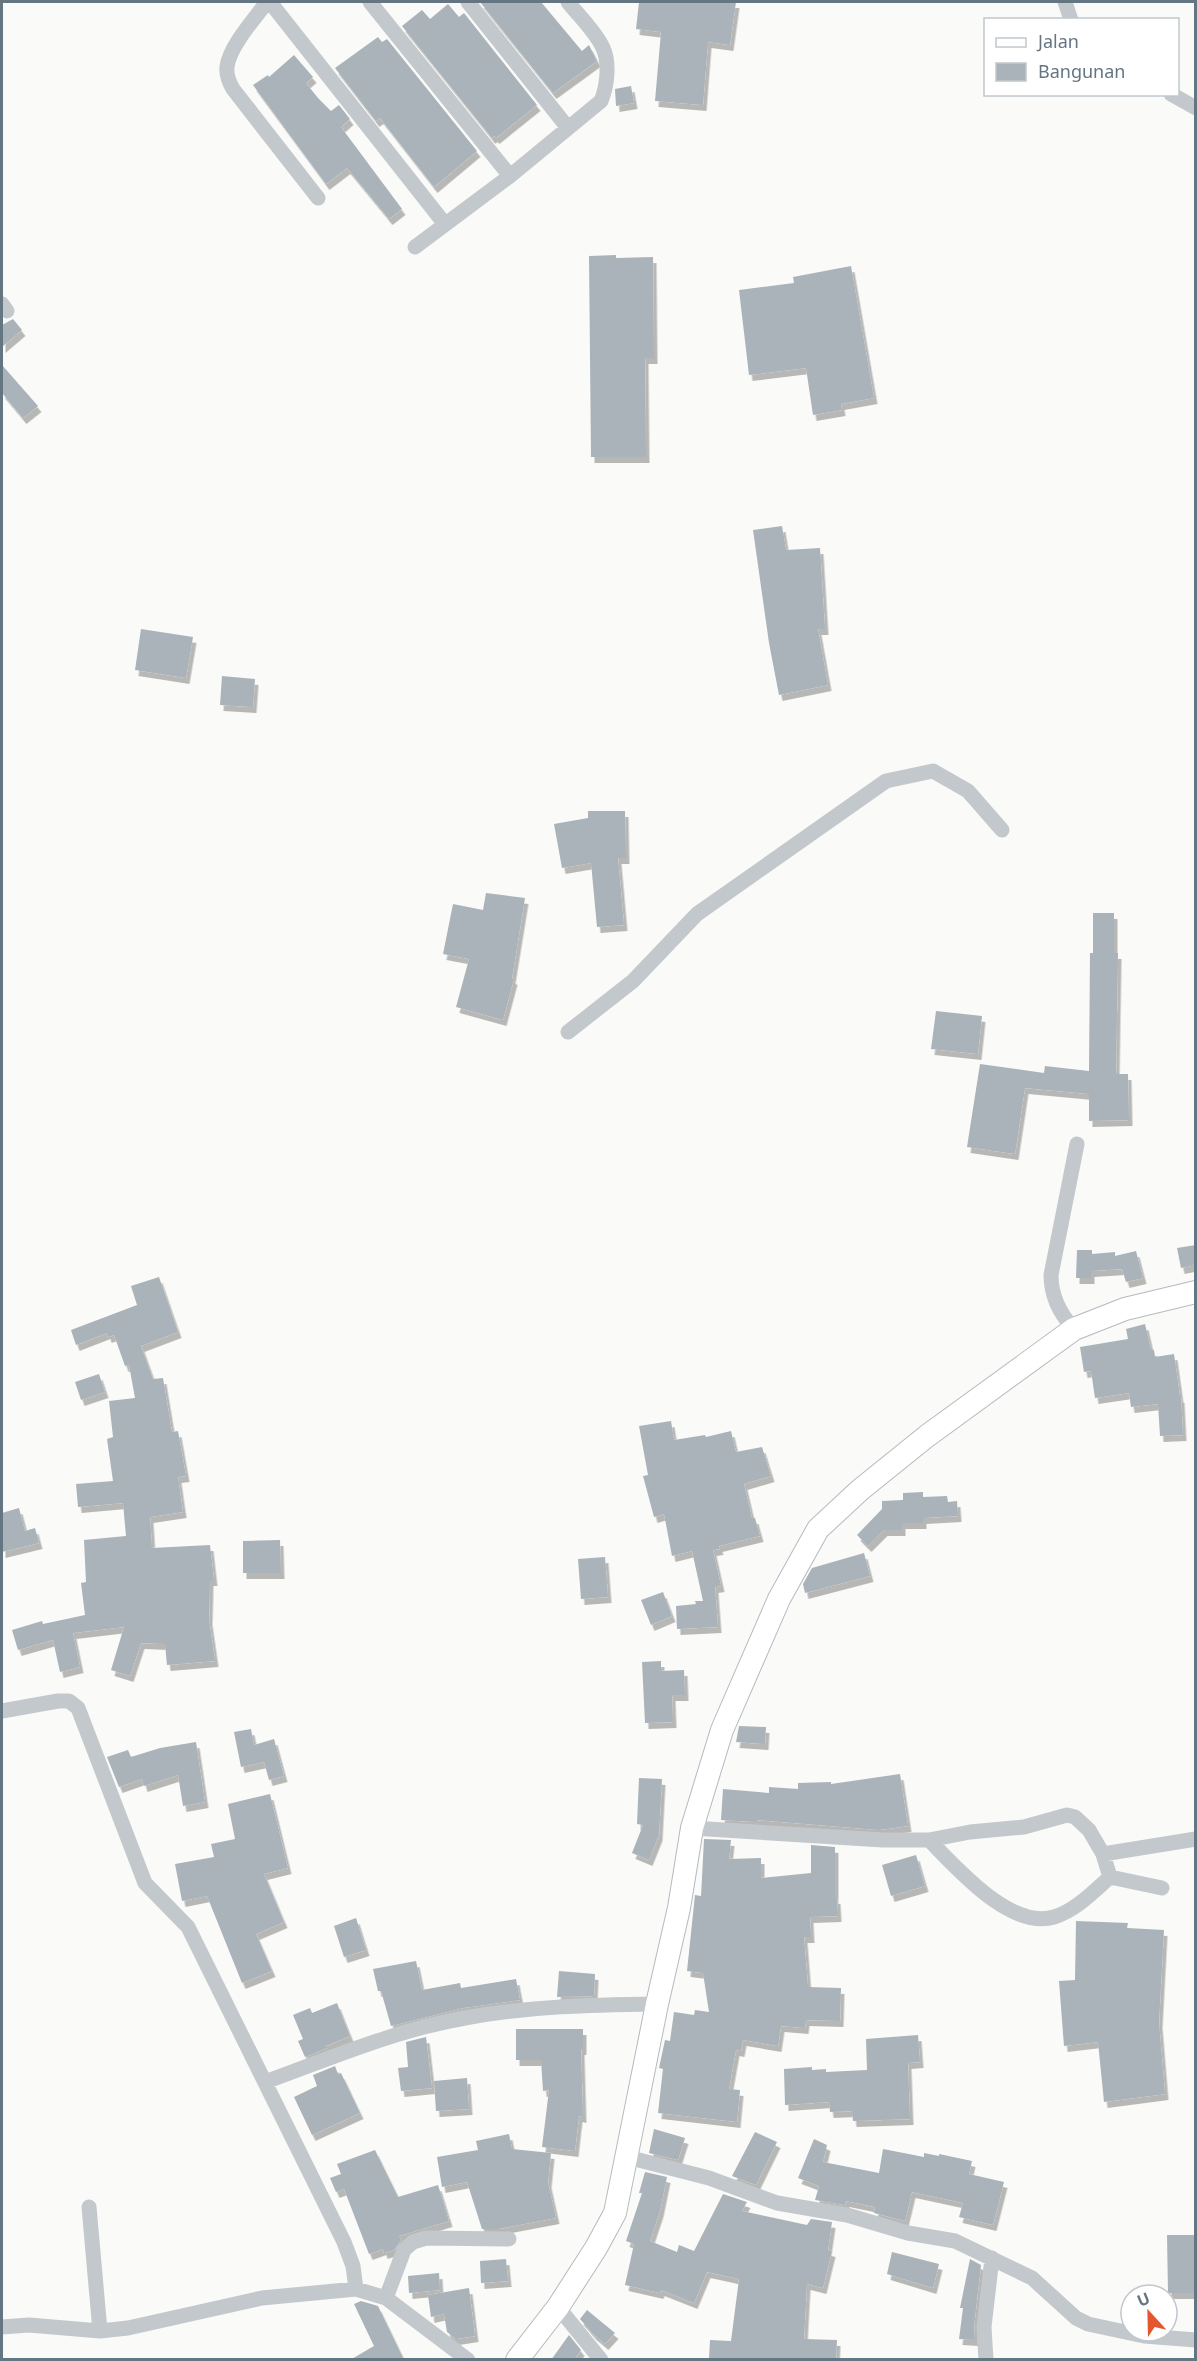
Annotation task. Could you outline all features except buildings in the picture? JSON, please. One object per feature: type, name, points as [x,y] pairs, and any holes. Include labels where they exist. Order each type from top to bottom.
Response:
[{"type":"street","points":[[318,198],[233,89],[227,78],[227,66],[231,53],[268,2],[444,223]]},
{"type":"street","points":[[370,2],[510,176]]},
{"type":"street","points":[[468,2],[568,128]]},
{"type":"street","points":[[415,247],[444,223],[510,176],[601,101],[606,90],[606,58],[603,48],[568,2]]},
{"type":"street","points":[[583,21],[584,2]]},
{"type":"street","points":[[1065,2],[1070,18]]},
{"type":"street","points":[[1175,96],[1196,108]]},
{"type":"street","points":[[568,1032],[633,981],[697,914],[886,781],[933,771],[968,791],[1002,830]]},
{"type":"street","points":[[1068,1321],[1051,1291],[1052,1264],[1077,1144]]},
{"type":"street","points":[[517,2360],[558,2307],[596,2248],[615,2213],[657,2004],[679,1908],[692,1828],[722,1730],[779,1599],[818,1529],[860,1490],[1068,1321],[1196,1292]]},
{"type":"street","points":[[2,1711],[58,1701],[69,1701],[78,1708],[145,1883],[189,1926],[344,2242],[353,2266],[356,2289]]},
{"type":"street","points":[[692,1828],[883,1840],[929,1840],[969,1832],[1024,1827],[1066,1815],[1083,1822],[1103,1854],[1110,1877]]},
{"type":"street","points":[[1103,1854],[1196,1839]]},
{"type":"street","points":[[929,1840],[989,1898],[1009,1909],[1033,1917],[1053,1917],[1066,1911],[1082,1902],[1110,1877]]},
{"type":"street","points":[[1110,1877],[1162,1888]]},
{"type":"street","points":[[265,2082],[386,2037],[465,2018],[557,2006],[657,2004]]},
{"type":"street","points":[[627,2157],[709,2178],[777,2203],[847,2215],[908,2233],[955,2241],[1032,2278],[1076,2318],[1088,2324],[1144,2336],[1196,2340]]},
{"type":"street","points":[[89,2207],[100,2331]]},
{"type":"street","points":[[386,2298],[404,2250],[413,2242],[426,2238],[509,2240]]},
{"type":"street","points":[[986,2360],[984,2327],[992,2258]]},
{"type":"street","points":[[2,2327],[29,2325],[100,2331],[128,2328],[262,2298],[356,2289],[386,2298],[450,2344],[468,2360]]},
{"type":"street","points":[[558,2307],[601,2360]]}]
